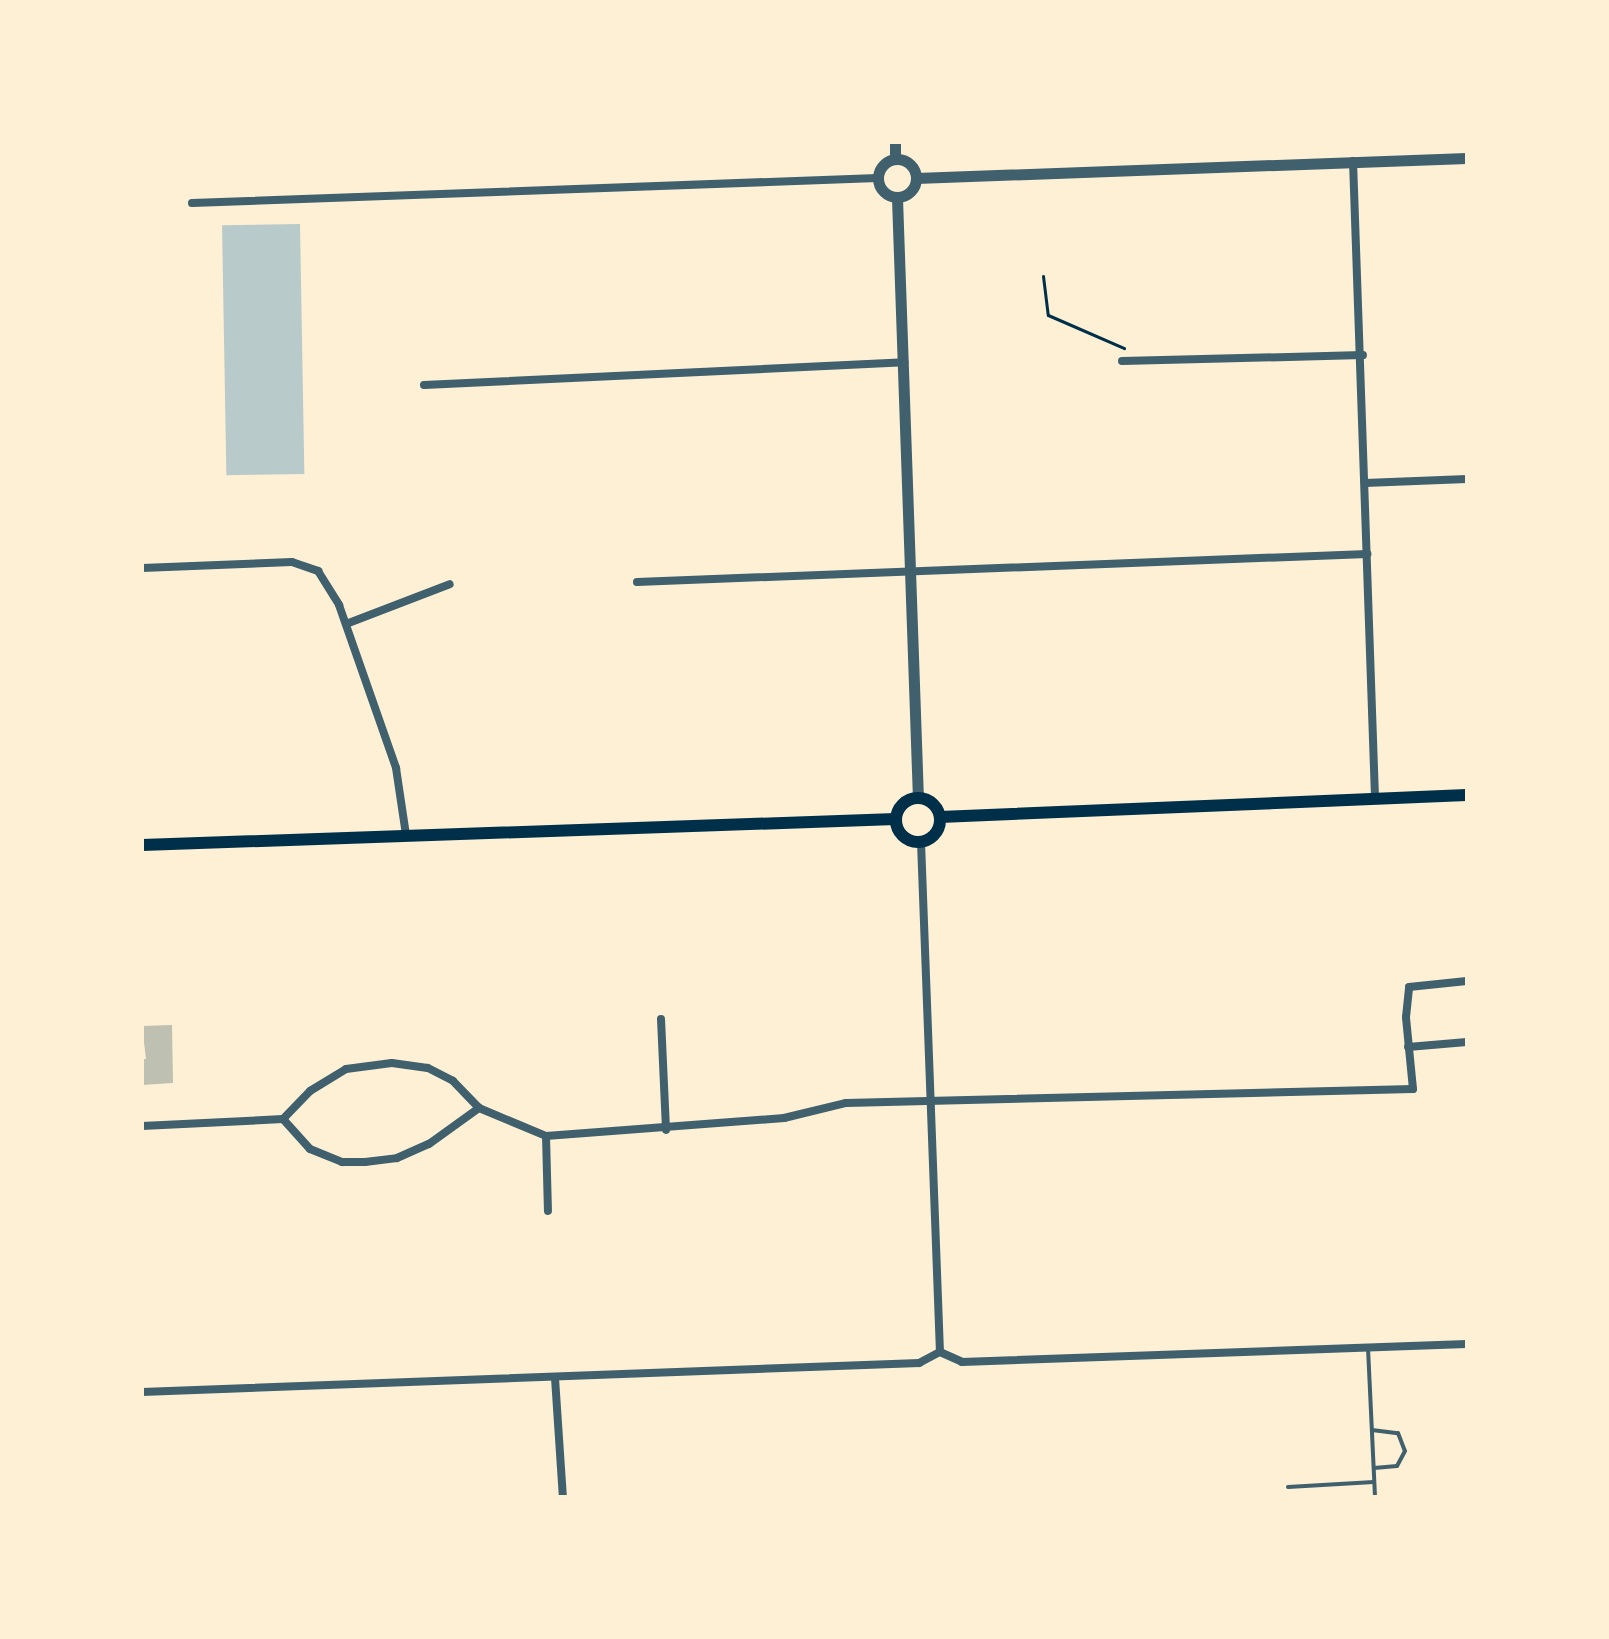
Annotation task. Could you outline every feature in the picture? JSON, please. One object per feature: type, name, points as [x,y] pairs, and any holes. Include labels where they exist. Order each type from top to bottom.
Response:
[{"type":"main road","points":[[940,817],[1467,795]]},
{"type":"main road","points":[[918,798],[931,801],[940,817],[933,836],[921,842],[906,838],[896,819],[901,806],[918,798]]},
{"type":"main road","points":[[142,845],[896,819]]},
{"type":"street","points":[[895,142],[895,159]]},
{"type":"street","points":[[916,178],[1467,158]]},
{"type":"street","points":[[895,159],[912,166],[916,178],[909,194],[897,198],[885,194],[878,178],[883,165],[895,159]]},
{"type":"street","points":[[1353,161],[1363,355],[1375,798]]},
{"type":"street","points":[[192,203],[878,178]]},
{"type":"street","points":[[897,198],[918,798]]},
{"type":"street","points":[[1122,361],[1363,355]]},
{"type":"street","points":[[424,385],[904,362]]},
{"type":"street","points":[[1365,483],[1467,479]]},
{"type":"street","points":[[637,582],[1367,554]]},
{"type":"street","points":[[142,568],[292,562],[318,571],[346,624],[396,768],[406,835]]},
{"type":"street","points":[[346,624],[450,584]]},
{"type":"street","points":[[921,842],[940,1352]]},
{"type":"street","points":[[142,1126],[283,1119],[310,1091],[346,1069],[392,1063],[428,1068],[453,1081],[479,1108],[546,1136],[666,1130],[784,1118],[846,1103],[1413,1089],[1408,1047],[1409,987],[1467,981]]},
{"type":"street","points":[[661,1019],[666,1130]]},
{"type":"street","points":[[1408,1047],[1467,1042]]},
{"type":"street","points":[[283,1119],[310,1149],[342,1162],[365,1162],[397,1158],[429,1144],[479,1108]]},
{"type":"street","points":[[546,1136],[548,1211]]},
{"type":"street","points":[[940,1352],[962,1362],[1467,1344]]},
{"type":"street","points":[[142,1392],[919,1363],[940,1352]]},
{"type":"street","points":[[555,1378],[563,1497]]},
{"type":"lane","points":[[1368,1348],[1375,1497]]},
{"type":"lane","points":[[1372,1430],[1398,1433],[1405,1451],[1402,1463],[1374,1468]]},
{"type":"lane","points":[[1288,1487],[1374,1482]]},
{"type":"path","points":[[1043,276],[1048,315],[1149,360]]},
{"type":"shaded area","points":[[300,224],[304,474],[226,475],[222,225]]},
{"type":"building","points":[[172,1025],[173,1083],[142,1085],[142,1059],[146,1059],[142,1026]]}]
